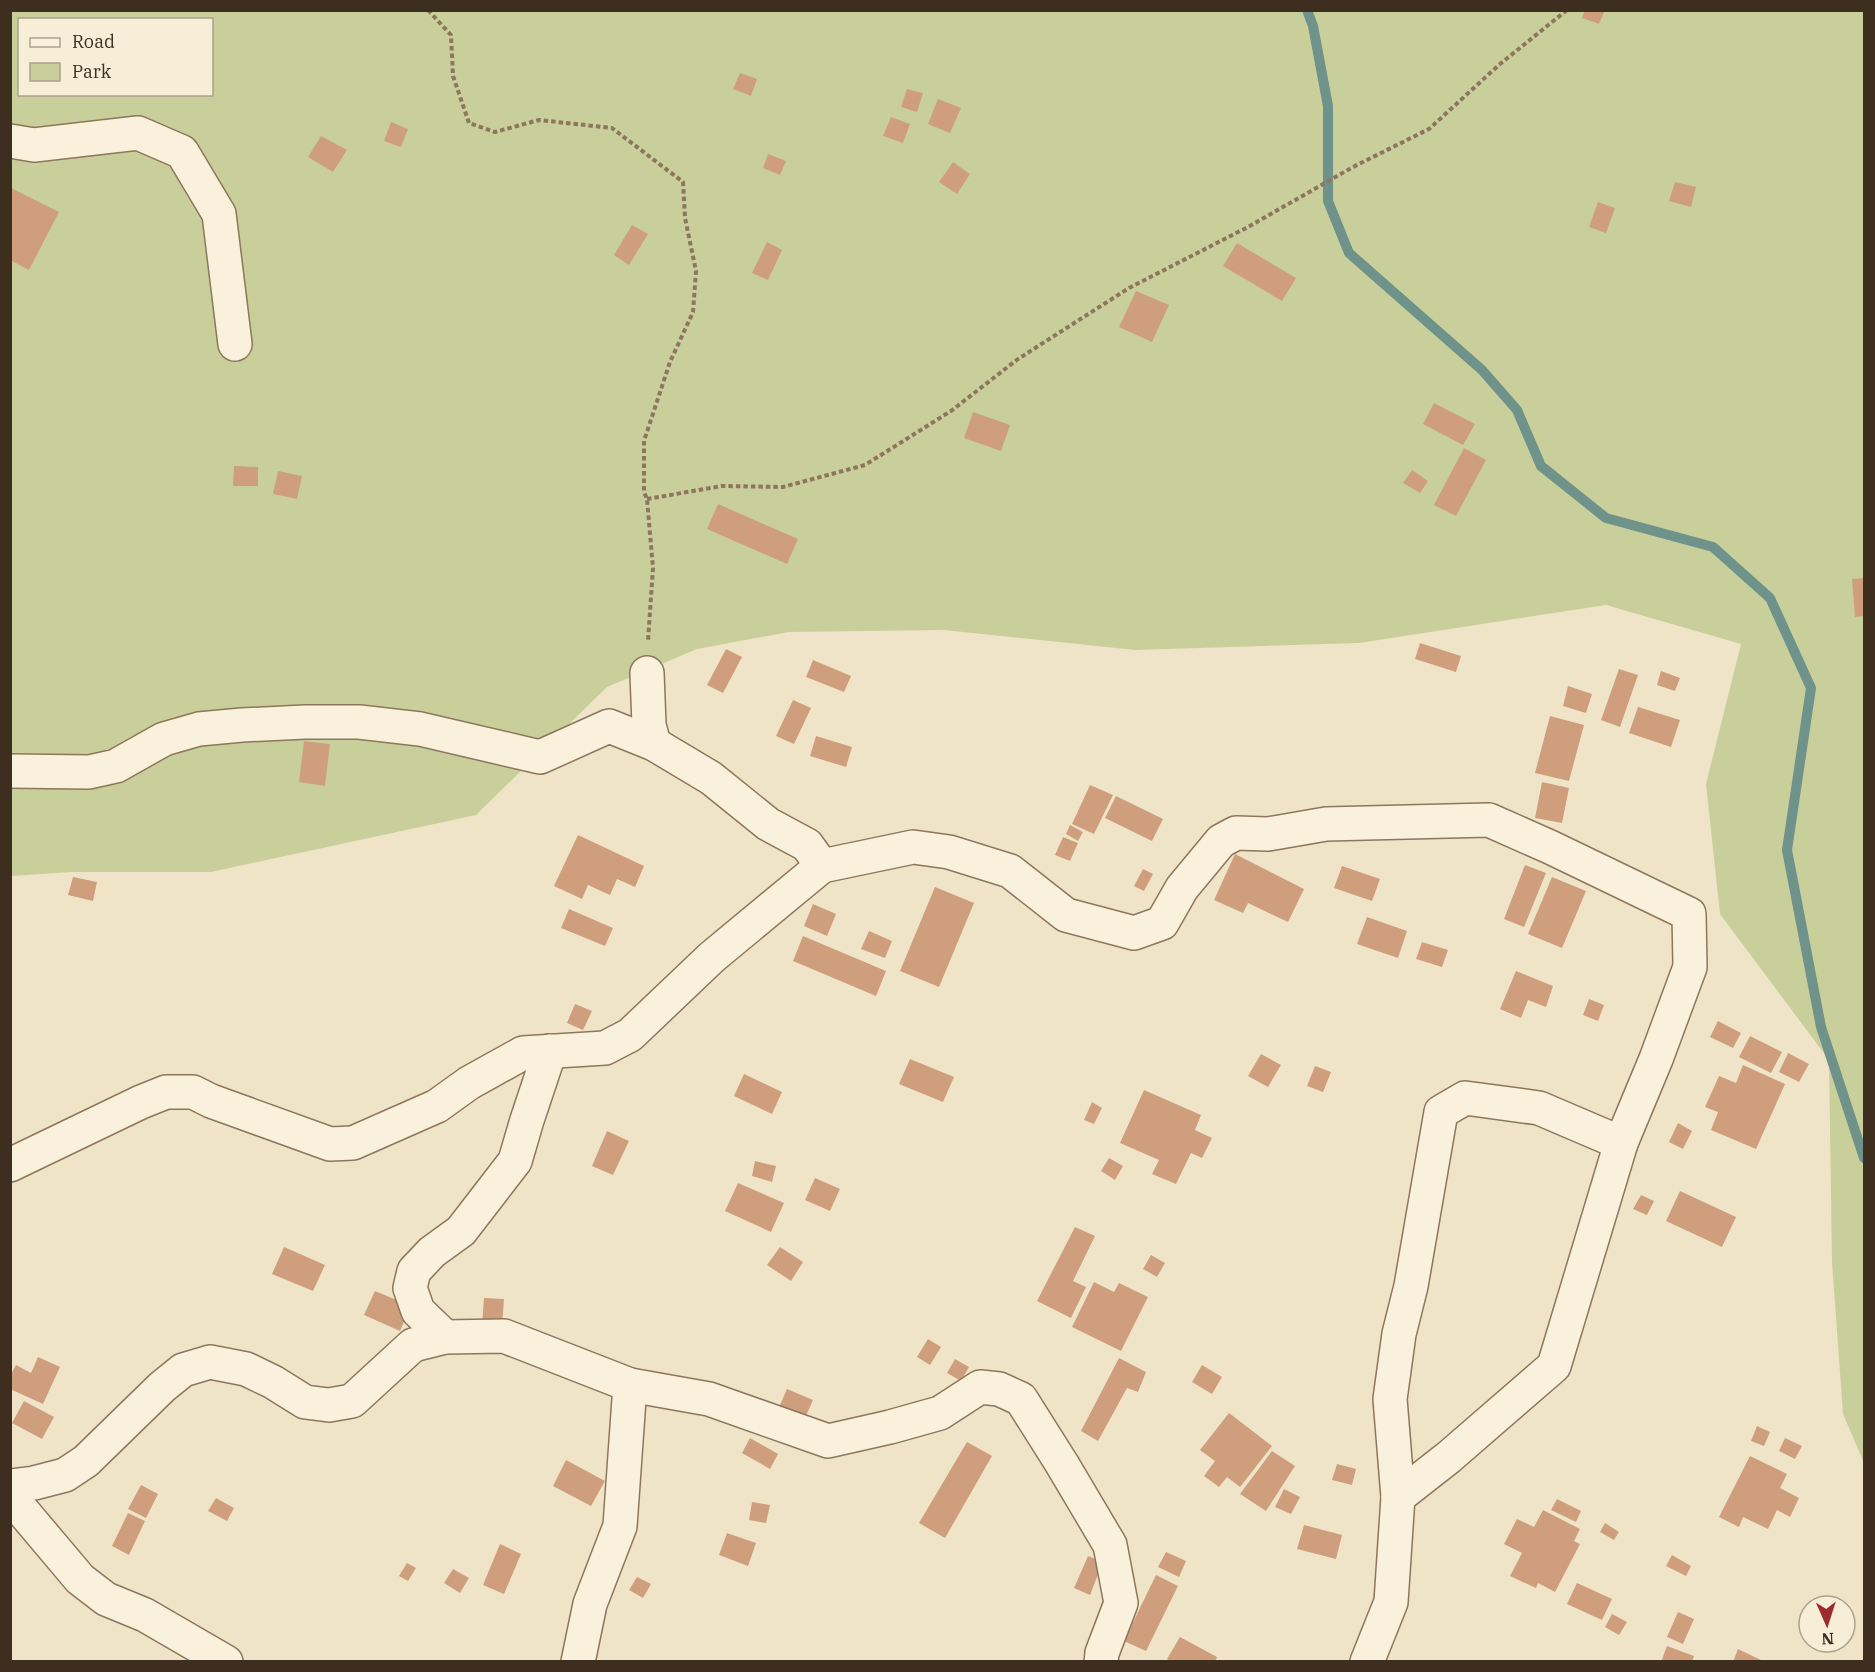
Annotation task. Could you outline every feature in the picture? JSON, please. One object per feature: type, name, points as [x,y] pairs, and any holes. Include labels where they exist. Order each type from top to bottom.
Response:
[{"type":"street","points":[[10,141],[34,145],[138,133],[182,152],[219,214],[235,344]]},
{"type":"street","points":[[647,673],[649,725],[654,744]]},
{"type":"street","points":[[10,771],[89,772],[116,766],[164,739],[199,729],[305,722],[359,722],[420,729],[540,757],[609,726],[654,744],[711,778],[768,824],[807,845],[822,866]]},
{"type":"street","points":[[10,1165],[166,1092],[193,1092],[211,1101],[330,1144],[353,1143],[436,1106],[469,1083],[523,1053],[605,1048],[630,1035],[712,957],[822,866],[913,847],[949,852],[1010,871],[1066,915],[1134,933],[1162,923],[1182,888],[1221,841],[1236,833],[1268,834],[1326,824],[1489,820],[1689,914],[1690,967],[1656,1059],[1621,1143],[1554,1366],[1449,1457],[1398,1497]]},
{"type":"street","points":[[445,1337],[418,1311],[410,1287],[414,1271],[432,1252],[461,1232],[514,1161],[550,1051]]},
{"type":"street","points":[[1367,1662],[1391,1602],[1398,1497],[1390,1399],[1399,1334],[1411,1286],[1441,1112],[1465,1098],[1539,1108],[1621,1143]]},
{"type":"street","points":[[10,1486],[65,1475],[86,1461],[162,1387],[183,1370],[210,1362],[246,1369],[273,1382],[305,1402],[329,1405],[352,1401],[413,1345],[445,1337],[504,1336],[630,1385],[709,1399],[828,1441],[940,1413],[980,1387],[999,1389],[1021,1399],[1110,1545],[1121,1603],[1102,1653],[1101,1662]]},
{"type":"street","points":[[578,1662],[590,1605],[620,1526],[630,1385]]},
{"type":"street","points":[[10,1496],[80,1579],[106,1599],[145,1615],[226,1662]]},
{"type":"path","points":[[428,10],[451,35],[453,76],[469,123],[495,132],[539,120],[612,128],[682,182],[685,218],[696,271],[693,312],[670,362],[644,441],[644,492],[647,499],[653,568],[647,673]]},
{"type":"path","points":[[647,499],[722,486],[783,487],[865,465],[951,411],[1018,359],[1129,288],[1248,227],[1353,167],[1429,129],[1500,64],[1567,10]]},
{"type":"green space","points":[[11,11],[1864,11],[1864,1463],[1843,1414],[1832,1262],[1829,1060],[1720,914],[1706,784],[1741,644],[1606,605],[1359,643],[1135,650],[944,630],[789,632],[697,649],[607,687],[476,815],[211,872],[72,872],[11,876]]},
{"type":"building","points":[[1585,10],[1605,10],[1599,24],[1582,18]]},
{"type":"building","points":[[740,73],[757,79],[751,96],[733,89]]},
{"type":"building","points":[[907,89],[923,93],[917,112],[901,107]]},
{"type":"building","points":[[938,99],[961,108],[950,133],[928,124]]},
{"type":"building","points":[[891,117],[910,124],[903,143],[883,136]]},
{"type":"building","points":[[391,122],[408,129],[401,147],[384,141]]},
{"type":"building","points":[[321,136],[347,150],[333,172],[308,157]]},
{"type":"building","points":[[768,154],[786,161],[780,175],[763,168]]},
{"type":"building","points":[[953,162],[970,174],[957,194],[939,182]]},
{"type":"building","points":[[1675,182],[1696,187],[1691,207],[1669,201]]},
{"type":"building","points":[[11,188],[59,212],[29,270],[10,260]]},
{"type":"building","points":[[1598,202],[1615,208],[1606,233],[1589,227]]},
{"type":"building","points":[[632,225],[648,234],[629,265],[614,255]]},
{"type":"building","points":[[767,242],[782,250],[768,280],[752,273]]},
{"type":"building","points":[[1237,243],[1296,278],[1282,301],[1223,266]]},
{"type":"building","points":[[1136,291],[1169,305],[1152,342],[1119,327]]},
{"type":"building","points":[[1434,403],[1475,424],[1463,445],[1423,424]]},
{"type":"building","points":[[973,412],[1010,425],[1001,451],[964,438]]},
{"type":"building","points":[[1464,448],[1486,460],[1456,516],[1434,505]]},
{"type":"building","points":[[234,466],[258,467],[258,486],[233,486]]},
{"type":"building","points":[[1412,470],[1428,481],[1420,493],[1403,483]]},
{"type":"building","points":[[278,471],[302,476],[297,499],[273,494]]},
{"type":"building","points":[[718,504],[798,539],[787,564],[707,529]]},
{"type":"building","points":[[1864,578],[1864,616],[1855,617],[1852,579]]},
{"type":"building","points":[[1420,643],[1461,656],[1456,672],[1415,659]]},
{"type":"building","points":[[726,649],[742,657],[723,693],[707,685]]},
{"type":"building","points":[[813,660],[851,676],[844,692],[806,677]]},
{"type":"building","points":[[1619,669],[1638,675],[1620,727],[1601,720]]},
{"type":"building","points":[[1661,671],[1680,678],[1675,691],[1657,685]]},
{"type":"building","points":[[1568,686],[1592,694],[1586,713],[1563,706]]},
{"type":"building","points":[[793,700],[811,708],[794,744],[776,736]]},
{"type":"building","points":[[1638,707],[1680,720],[1671,747],[1629,733]]},
{"type":"building","points":[[1550,716],[1584,725],[1569,781],[1535,773]]},
{"type":"building","points":[[816,736],[852,747],[846,767],[810,756]]},
{"type":"building","points":[[304,741],[330,744],[325,786],[299,782]]},
{"type":"building","points":[[1542,782],[1569,788],[1562,823],[1535,818]]},
{"type":"building","points":[[1090,785],[1113,795],[1094,834],[1072,824]]},
{"type":"building","points":[[1116,796],[1163,819],[1152,841],[1105,818]]},
{"type":"building","points":[[1070,825],[1083,832],[1078,841],[1066,834]]},
{"type":"building","points":[[578,835],[644,866],[635,887],[617,879],[610,895],[588,885],[582,899],[554,886]]},
{"type":"building","points":[[1063,837],[1078,843],[1070,861],[1055,855]]},
{"type":"building","points":[[1235,854],[1304,889],[1288,922],[1248,903],[1243,913],[1214,900]]},
{"type":"building","points":[[1525,865],[1546,873],[1524,927],[1504,919]]},
{"type":"building","points":[[1342,866],[1380,879],[1372,901],[1334,888]]},
{"type":"building","points":[[1143,869],[1153,874],[1144,891],[1134,886]]},
{"type":"building","points":[[73,877],[97,882],[93,901],[68,895]]},
{"type":"building","points":[[1552,877],[1586,891],[1562,948],[1528,934]]},
{"type":"building","points":[[935,887],[974,903],[939,987],[900,971]]},
{"type":"building","points":[[813,904],[836,914],[827,936],[804,926]]},
{"type":"building","points":[[569,909],[613,928],[605,946],[561,928]]},
{"type":"building","points":[[1367,917],[1407,931],[1398,958],[1357,944]]},
{"type":"building","points":[[869,931],[892,941],[885,958],[861,949]]},
{"type":"building","points":[[803,936],[886,971],[876,996],[793,961]]},
{"type":"building","points":[[1422,942],[1448,950],[1442,967],[1416,959]]},
{"type":"building","points":[[1516,971],[1553,986],[1546,1007],[1528,1000],[1521,1018],[1500,1009]]},
{"type":"building","points":[[1589,999],[1604,1005],[1598,1021],[1583,1015]]},
{"type":"building","points":[[575,1004],[592,1011],[583,1030],[567,1023]]},
{"type":"building","points":[[1718,1021],[1741,1033],[1733,1048],[1710,1037]]},
{"type":"building","points":[[1750,1036],[1782,1052],[1771,1073],[1739,1057]]},
{"type":"building","points":[[1788,1053],[1809,1064],[1799,1082],[1779,1072]]},
{"type":"building","points":[[1261,1054],[1281,1065],[1268,1087],[1248,1076]]},
{"type":"building","points":[[910,1059],[954,1077],[943,1102],[899,1084]]},
{"type":"building","points":[[1743,1065],[1785,1084],[1756,1149],[1711,1130],[1718,1112],[1705,1107],[1719,1076],[1736,1083]]},
{"type":"building","points":[[1315,1066],[1331,1072],[1323,1092],[1307,1086]]},
{"type":"building","points":[[744,1074],[782,1092],[772,1114],[734,1096]]},
{"type":"building","points":[[1144,1090],[1201,1115],[1195,1130],[1212,1138],[1202,1158],[1191,1153],[1176,1184],[1152,1174],[1159,1160],[1120,1143]]},
{"type":"building","points":[[1092,1102],[1102,1108],[1094,1124],[1084,1120]]},
{"type":"building","points":[[1678,1123],[1692,1131],[1683,1149],[1669,1142]]},
{"type":"building","points":[[607,1131],[629,1141],[613,1175],[592,1166]]},
{"type":"building","points":[[1109,1158],[1123,1166],[1115,1180],[1101,1171]]},
{"type":"building","points":[[755,1161],[776,1166],[772,1182],[752,1176]]},
{"type":"building","points":[[815,1178],[840,1189],[830,1211],[805,1200]]},
{"type":"building","points":[[738,1183],[784,1203],[771,1232],[725,1211]]},
{"type":"building","points":[[1680,1191],[1736,1217],[1722,1247],[1666,1221]]},
{"type":"building","points":[[1641,1195],[1654,1201],[1647,1215],[1633,1209]]},
{"type":"building","points":[[1075,1227],[1095,1236],[1073,1281],[1086,1287],[1071,1318],[1037,1301]]},
{"type":"building","points":[[284,1247],[325,1265],[313,1291],[272,1274]]},
{"type":"building","points":[[780,1247],[803,1262],[791,1281],[767,1265]]},
{"type":"building","points":[[1151,1255],[1165,1263],[1157,1277],[1143,1269]]},
{"type":"building","points":[[1094,1282],[1114,1292],[1119,1283],[1148,1297],[1121,1351],[1072,1327]]},
{"type":"building","points":[[375,1291],[411,1306],[400,1331],[364,1315]]},
{"type":"building","points":[[484,1298],[504,1299],[502,1326],[482,1325]]},
{"type":"building","points":[[928,1339],[941,1347],[930,1365],[917,1357]]},
{"type":"building","points":[[38,1357],[60,1367],[43,1404],[10,1389],[10,1376],[16,1365],[31,1373]]},
{"type":"building","points":[[1119,1358],[1146,1372],[1138,1392],[1127,1388],[1098,1441],[1081,1431]]},
{"type":"building","points":[[955,1359],[969,1367],[961,1381],[947,1373]]},
{"type":"building","points":[[1202,1365],[1222,1377],[1212,1394],[1192,1382]]},
{"type":"building","points":[[787,1389],[813,1400],[802,1425],[776,1414]]},
{"type":"building","points":[[24,1401],[54,1417],[42,1439],[12,1423]]},
{"type":"building","points":[[1229,1413],[1272,1446],[1240,1487],[1227,1477],[1219,1487],[1204,1476],[1215,1461],[1200,1450]]},
{"type":"building","points":[[1757,1426],[1770,1432],[1764,1446],[1751,1441]]},
{"type":"building","points":[[750,1438],[778,1454],[770,1469],[742,1453]]},
{"type":"building","points":[[1785,1438],[1802,1446],[1795,1459],[1779,1451]]},
{"type":"building","points":[[967,1442],[992,1456],[945,1538],[919,1523]]},
{"type":"building","points":[[1272,1451],[1295,1466],[1266,1511],[1240,1494]]},
{"type":"building","points":[[1750,1456],[1787,1474],[1780,1488],[1799,1498],[1790,1517],[1777,1510],[1768,1529],[1743,1517],[1739,1527],[1719,1517]]},
{"type":"building","points":[[566,1460],[605,1481],[591,1506],[553,1486]]},
{"type":"building","points":[[1337,1464],[1356,1469],[1352,1485],[1332,1480]]},
{"type":"building","points":[[141,1485],[158,1494],[146,1518],[128,1509]]},
{"type":"building","points":[[1284,1489],[1300,1497],[1291,1514],[1275,1507]]},
{"type":"building","points":[[216,1498],[234,1508],[227,1521],[208,1511]]},
{"type":"building","points":[[1557,1499],[1581,1511],[1576,1522],[1551,1510]]},
{"type":"building","points":[[752,1502],[770,1505],[766,1523],[749,1520]]},
{"type":"building","points":[[1543,1510],[1580,1529],[1574,1541],[1580,1544],[1555,1592],[1538,1583],[1536,1588],[1510,1576],[1522,1553],[1504,1544],[1517,1519],[1534,1527]]},
{"type":"building","points":[[128,1513],[145,1521],[129,1555],[112,1546]]},
{"type":"building","points":[[1605,1523],[1619,1532],[1614,1540],[1600,1532]]},
{"type":"building","points":[[1304,1525],[1342,1535],[1336,1559],[1297,1549]]},
{"type":"building","points":[[727,1533],[756,1543],[748,1566],[719,1555]]},
{"type":"building","points":[[500,1544],[521,1554],[504,1594],[483,1585]]},
{"type":"building","points":[[1166,1552],[1186,1561],[1179,1577],[1158,1567]]},
{"type":"building","points":[[1672,1555],[1691,1566],[1686,1576],[1666,1566]]},
{"type":"building","points":[[1088,1556],[1103,1562],[1090,1595],[1074,1588]]},
{"type":"building","points":[[407,1563],[416,1568],[408,1581],[399,1576]]},
{"type":"building","points":[[453,1569],[469,1578],[460,1593],[444,1583]]},
{"type":"building","points":[[1156,1575],[1178,1586],[1146,1651],[1124,1641]]},
{"type":"building","points":[[637,1577],[651,1584],[643,1598],[629,1590]]},
{"type":"building","points":[[1577,1583],[1612,1599],[1602,1620],[1567,1604]]},
{"type":"building","points":[[1678,1612],[1694,1619],[1683,1644],[1667,1637]]},
{"type":"building","points":[[1612,1614],[1627,1622],[1619,1635],[1605,1627]]},
{"type":"building","points":[[1180,1637],[1217,1657],[1215,1662],[1172,1662],[1167,1659]]},
{"type":"building","points":[[1667,1646],[1694,1656],[1692,1662],[1661,1662]]},
{"type":"building","points":[[1738,1649],[1761,1660],[1760,1662],[1733,1662]]},
{"type":"waterway","points":[[1307,10],[1313,26],[1328,106],[1328,201],[1349,253],[1482,370],[1517,410],[1541,466],[1606,518],[1713,547],[1770,598],[1811,688],[1787,850],[1821,1027],[1864,1158]]}]
